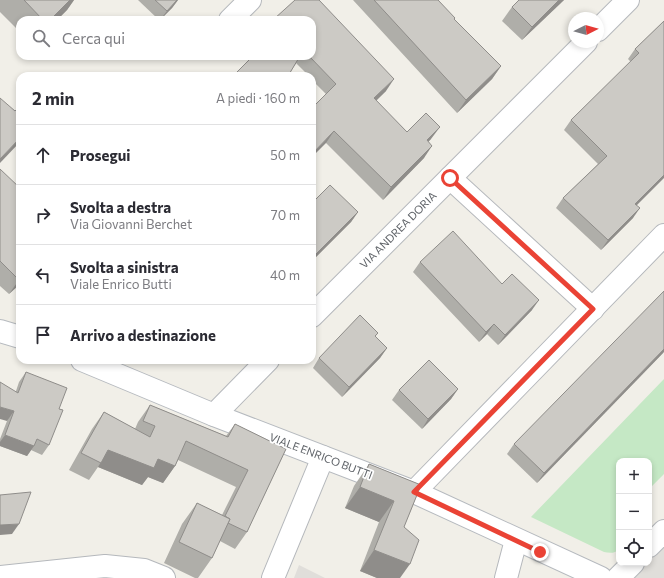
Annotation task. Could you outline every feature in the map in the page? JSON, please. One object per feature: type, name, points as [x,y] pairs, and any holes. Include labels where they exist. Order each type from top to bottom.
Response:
[{"type":"street","points":[[234,16],[250,0]]},
{"type":"street","points":[[604,24],[628,0]]},
{"type":"street","name":"VIA ANDREA DORIA","points":[[316,312],[580,48]]},
{"type":"street","points":[[450,178],[593,309]]},
{"type":"street","points":[[414,492],[664,235]]},
{"type":"street","points":[[0,331],[16,336]]},
{"type":"street","name":"VIALE ENRICO BUTTI","points":[[92,364],[214,415],[414,492],[601,578]]},
{"type":"street","points":[[214,415],[264,364]]},
{"type":"street","points":[[273,578],[323,457]]},
{"type":"street","points":[[652,543],[664,531]]},
{"type":"street","points":[[506,578],[516,540]]},
{"type":"street","points":[[0,577],[105,566],[144,570],[164,578]]},
{"type":"street","points":[[618,578],[630,566]]},
{"type":"shaded area","points":[[664,538],[664,578],[625,578],[636,566],[652,566],[652,550]]},
{"type":"shaded area","points":[[299,565],[325,578],[294,578]]},
{"type":"green space","points":[[664,379],[664,474],[652,486],[652,458],[616,458],[616,551],[610,553],[604,552],[531,517]]},
{"type":"building","points":[[24,0],[70,0],[54,16],[39,16]]},
{"type":"building","points":[[155,0],[177,0],[167,11]]},
{"type":"building","points":[[295,0],[319,0],[394,79],[374,98],[407,132],[426,113],[440,127],[427,140],[432,146],[391,187],[334,131],[316,150],[316,104],[336,84],[313,60],[316,60],[316,16],[277,16]]},
{"type":"building","points":[[374,0],[438,0],[455,18],[454,19],[501,66],[466,100]]},
{"type":"building","points":[[519,0],[559,0],[532,27],[512,7]]},
{"type":"building","points":[[664,21],[664,175],[635,204],[640,208],[608,240],[563,198],[607,156],[571,120],[639,53],[635,49]]},
{"type":"building","points":[[249,60],[298,60],[290,72],[237,72]]},
{"type":"building","points":[[0,98],[15,111],[16,110],[16,142],[0,159]]},
{"type":"building","points":[[0,169],[16,184],[16,277],[0,261]]},
{"type":"building","points":[[330,185],[358,212],[316,254],[316,199]]},
{"type":"building","points":[[453,231],[502,284],[512,274],[539,300],[505,335],[494,324],[486,332],[420,262]]},
{"type":"building","points":[[664,291],[664,349],[544,473],[514,444]]},
{"type":"building","points":[[360,315],[378,333],[375,336],[387,348],[349,387],[319,358]]},
{"type":"building","points":[[429,360],[458,389],[428,419],[399,390]]},
{"type":"building","points":[[26,372],[67,388],[59,409],[63,410],[49,445],[37,439],[34,446],[5,435],[14,411],[0,407],[0,382],[18,393]]},
{"type":"building","points":[[150,405],[228,437],[235,424],[286,449],[247,532],[228,523],[230,519],[225,516],[248,470],[186,441],[175,466],[158,459],[154,468],[108,450],[101,463],[81,453],[104,412],[150,437],[155,426],[143,421]]},
{"type":"building","points":[[369,464],[421,485],[404,527],[419,540],[410,564],[374,550],[394,501],[360,487]]},
{"type":"building","points":[[31,492],[19,524],[0,525],[0,495]]},
{"type":"building","points":[[197,503],[230,519],[212,558],[179,542]]},
{"type":"route","points":[[450,178],[593,309],[414,492],[540,552]]}]
